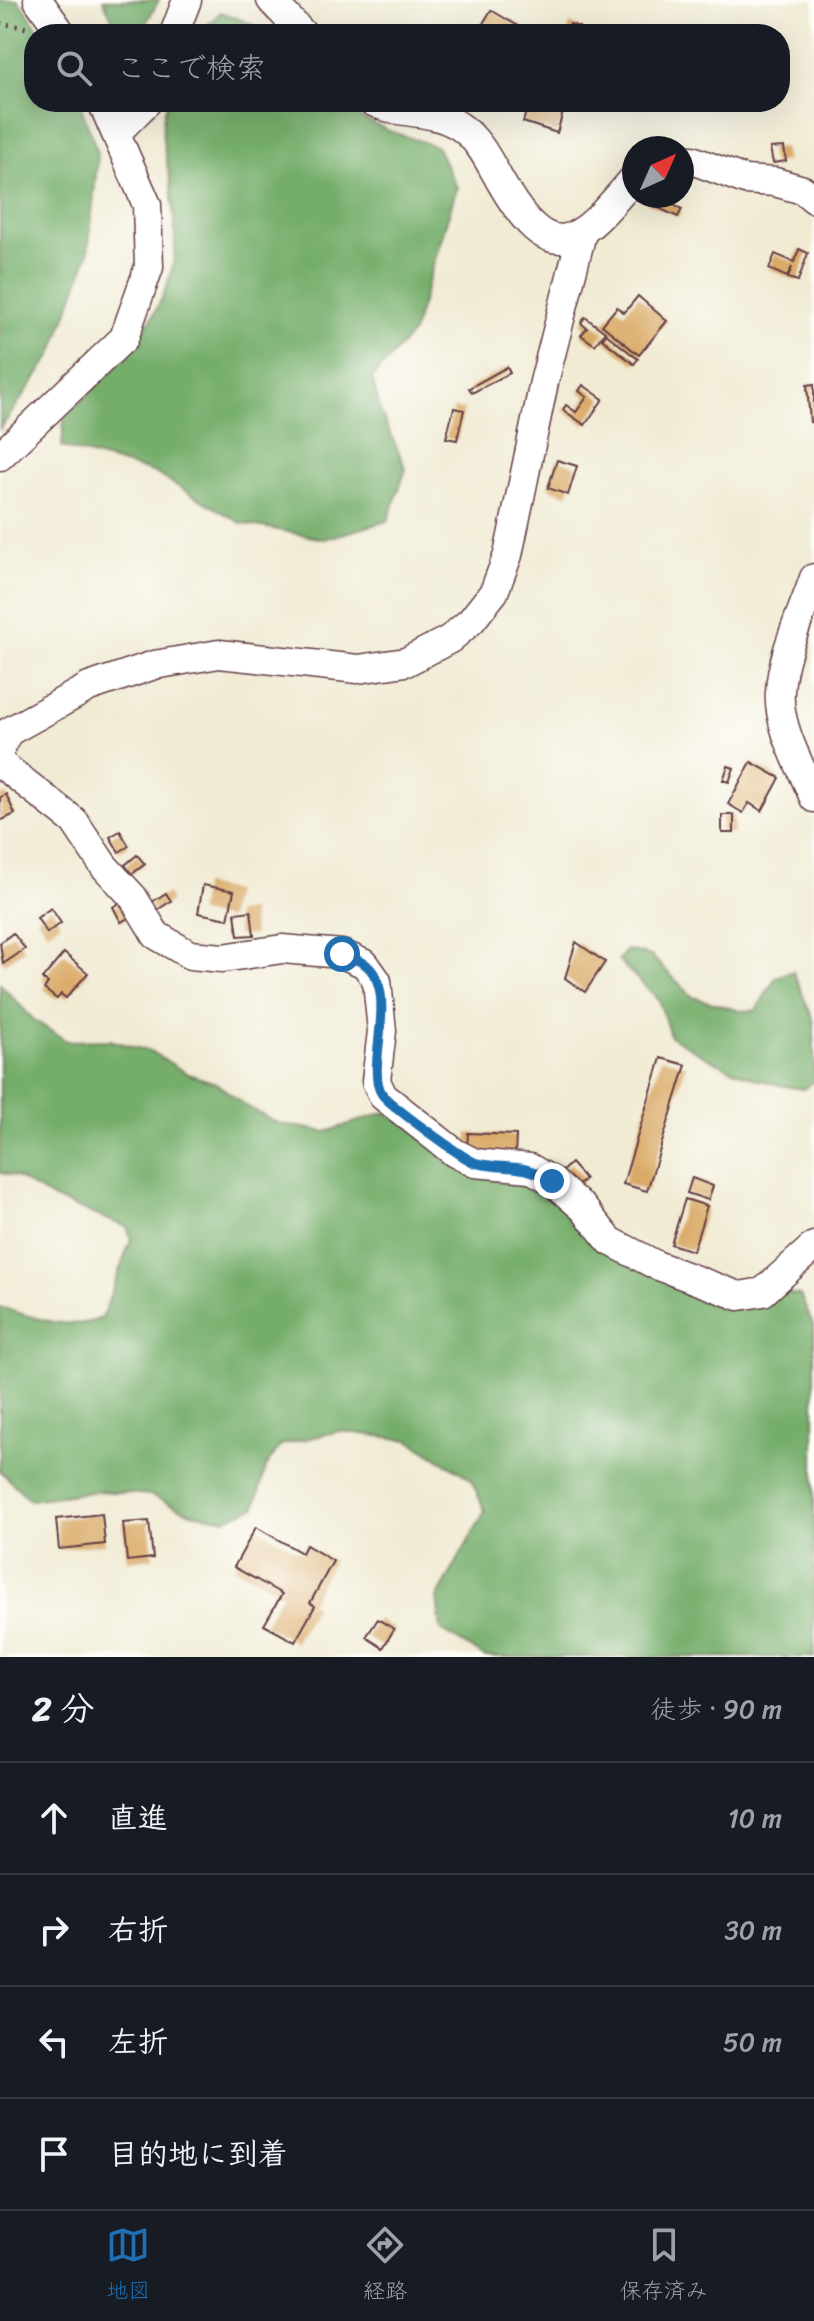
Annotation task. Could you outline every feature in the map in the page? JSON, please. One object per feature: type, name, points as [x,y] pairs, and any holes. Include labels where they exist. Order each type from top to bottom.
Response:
[{"type":"street","points":[[38,0],[55,24]]},
{"type":"street","points":[[178,24],[187,0]]},
{"type":"street","points":[[271,0],[294,24]]},
{"type":"street","points":[[0,456],[124,338],[149,267],[147,205],[107,112]]},
{"type":"street","points":[[117,132],[137,112]]},
{"type":"street","points":[[429,112],[460,127],[484,152],[518,212],[538,233],[559,241],[582,233],[622,192]]},
{"type":"street","points":[[694,161],[745,180],[775,182],[803,190],[814,199]]},
{"type":"street","points":[[0,749],[8,732],[89,687],[154,665],[219,654],[358,669],[406,662],[450,639],[471,621],[494,592],[508,555],[544,382],[582,233]]},
{"type":"street","points":[[814,578],[784,664],[779,694],[783,720],[814,798]]},
{"type":"street","points":[[0,763],[74,821],[104,866],[133,897],[156,935],[190,955],[223,958],[282,949],[342,954],[365,964],[377,981],[382,1031],[376,1081],[383,1096],[455,1153],[475,1163],[530,1168],[552,1181],[583,1208],[610,1241],[656,1265],[739,1296],[763,1292],[814,1246]]},
{"type":"green space","points":[[0,0],[18,0],[35,24],[24,24],[24,112],[83,112],[98,153],[88,255],[52,355],[0,429]]},
{"type":"green space","points":[[103,0],[159,0],[146,24],[115,24]]},
{"type":"green space","points":[[221,12],[251,24],[208,24]]},
{"type":"green space","points":[[165,112],[349,112],[389,131],[436,146],[457,187],[413,332],[372,378],[381,413],[406,469],[388,521],[324,539],[241,523],[153,472],[62,447],[64,418],[132,347],[158,306],[168,283],[175,242],[163,122]]},
{"type":"green space","points":[[627,950],[651,956],[693,997],[740,1011],[756,1010],[776,977],[793,971],[814,1022],[814,1080],[804,1089],[750,1077],[670,1036],[659,1000],[618,960]]},
{"type":"green space","points":[[0,984],[34,1020],[67,1041],[110,1040],[152,1052],[188,1074],[216,1083],[246,1106],[277,1123],[326,1132],[385,1112],[499,1178],[543,1185],[652,1273],[800,1295],[814,1327],[814,1657],[485,1657],[441,1630],[437,1598],[485,1511],[471,1479],[409,1440],[340,1431],[281,1445],[266,1466],[255,1507],[226,1519],[191,1513],[150,1495],[100,1491],[30,1500],[0,1471],[0,1307],[38,1319],[64,1323],[77,1324],[102,1318],[131,1239],[127,1227],[54,1199],[14,1176],[0,1173]]},
{"type":"building","points":[[491,10],[515,24],[483,24]]},
{"type":"building","points":[[526,112],[563,112],[557,133],[523,122]]},
{"type":"building","points":[[784,147],[786,161],[773,163],[770,148]]},
{"type":"building","points":[[658,208],[680,208],[678,217]]},
{"type":"building","points":[[799,249],[808,253],[798,281],[788,278],[792,267],[787,277],[769,269],[775,254],[794,262]]},
{"type":"building","points":[[638,296],[667,321],[639,355],[602,325],[617,307],[624,313]]},
{"type":"building","points":[[585,317],[605,332],[595,345],[581,335],[587,328],[581,323]]},
{"type":"building","points":[[606,334],[638,359],[634,364],[602,339]]},
{"type":"building","points":[[507,367],[510,373],[472,393],[469,388]]},
{"type":"building","points":[[814,384],[814,422],[810,422],[807,385]]},
{"type":"building","points":[[583,385],[603,399],[585,425],[563,410],[566,405],[576,412],[587,397],[579,391]]},
{"type":"building","points":[[454,408],[464,410],[457,440],[446,438]]},
{"type":"building","points":[[557,460],[577,466],[568,495],[548,488]]},
{"type":"building","points":[[751,762],[780,778],[762,811],[749,803],[743,813],[728,804]]},
{"type":"building","points":[[728,766],[734,768],[729,782],[723,780]]},
{"type":"building","points":[[6,794],[15,814],[0,821],[0,797]]},
{"type":"building","points":[[722,815],[734,815],[734,833],[722,833]]},
{"type":"building","points":[[120,831],[129,846],[119,852],[110,837]]},
{"type":"building","points":[[137,855],[145,864],[132,874],[125,865]]},
{"type":"building","points":[[203,885],[234,891],[228,919],[198,913]]},
{"type":"building","points":[[166,893],[171,901],[154,912],[149,904]]},
{"type":"building","points":[[120,903],[128,918],[121,922],[113,907]]},
{"type":"building","points":[[51,908],[61,923],[47,933],[37,918]]},
{"type":"building","points":[[251,911],[254,935],[238,936],[235,913]]},
{"type":"building","points":[[13,933],[25,949],[3,964],[0,943]]},
{"type":"building","points":[[576,942],[605,962],[585,992],[565,978]]},
{"type":"building","points":[[64,953],[88,973],[66,998],[61,994],[57,999],[44,989],[48,983],[42,979]]},
{"type":"building","points":[[661,1058],[686,1065],[647,1191],[623,1184]]},
{"type":"building","points":[[468,1133],[516,1135],[515,1155],[467,1153]]},
{"type":"building","points":[[571,1163],[585,1179],[571,1192],[557,1176]]},
{"type":"building","points":[[692,1178],[713,1186],[708,1200],[687,1193]]},
{"type":"building","points":[[685,1199],[707,1206],[693,1251],[671,1244]]},
{"type":"building","points":[[102,1514],[105,1544],[59,1549],[56,1519]]},
{"type":"building","points":[[149,1521],[153,1558],[127,1561],[123,1523]]},
{"type":"building","points":[[256,1527],[302,1553],[306,1545],[333,1561],[310,1603],[315,1606],[295,1642],[264,1625],[282,1594],[234,1567]]},
{"type":"building","points":[[378,1619],[394,1629],[383,1648],[366,1637]]},
{"type":"route","points":[[342,954],[365,964],[377,981],[382,1031],[376,1081],[383,1096],[455,1153],[475,1163],[530,1168],[552,1181]]}]
